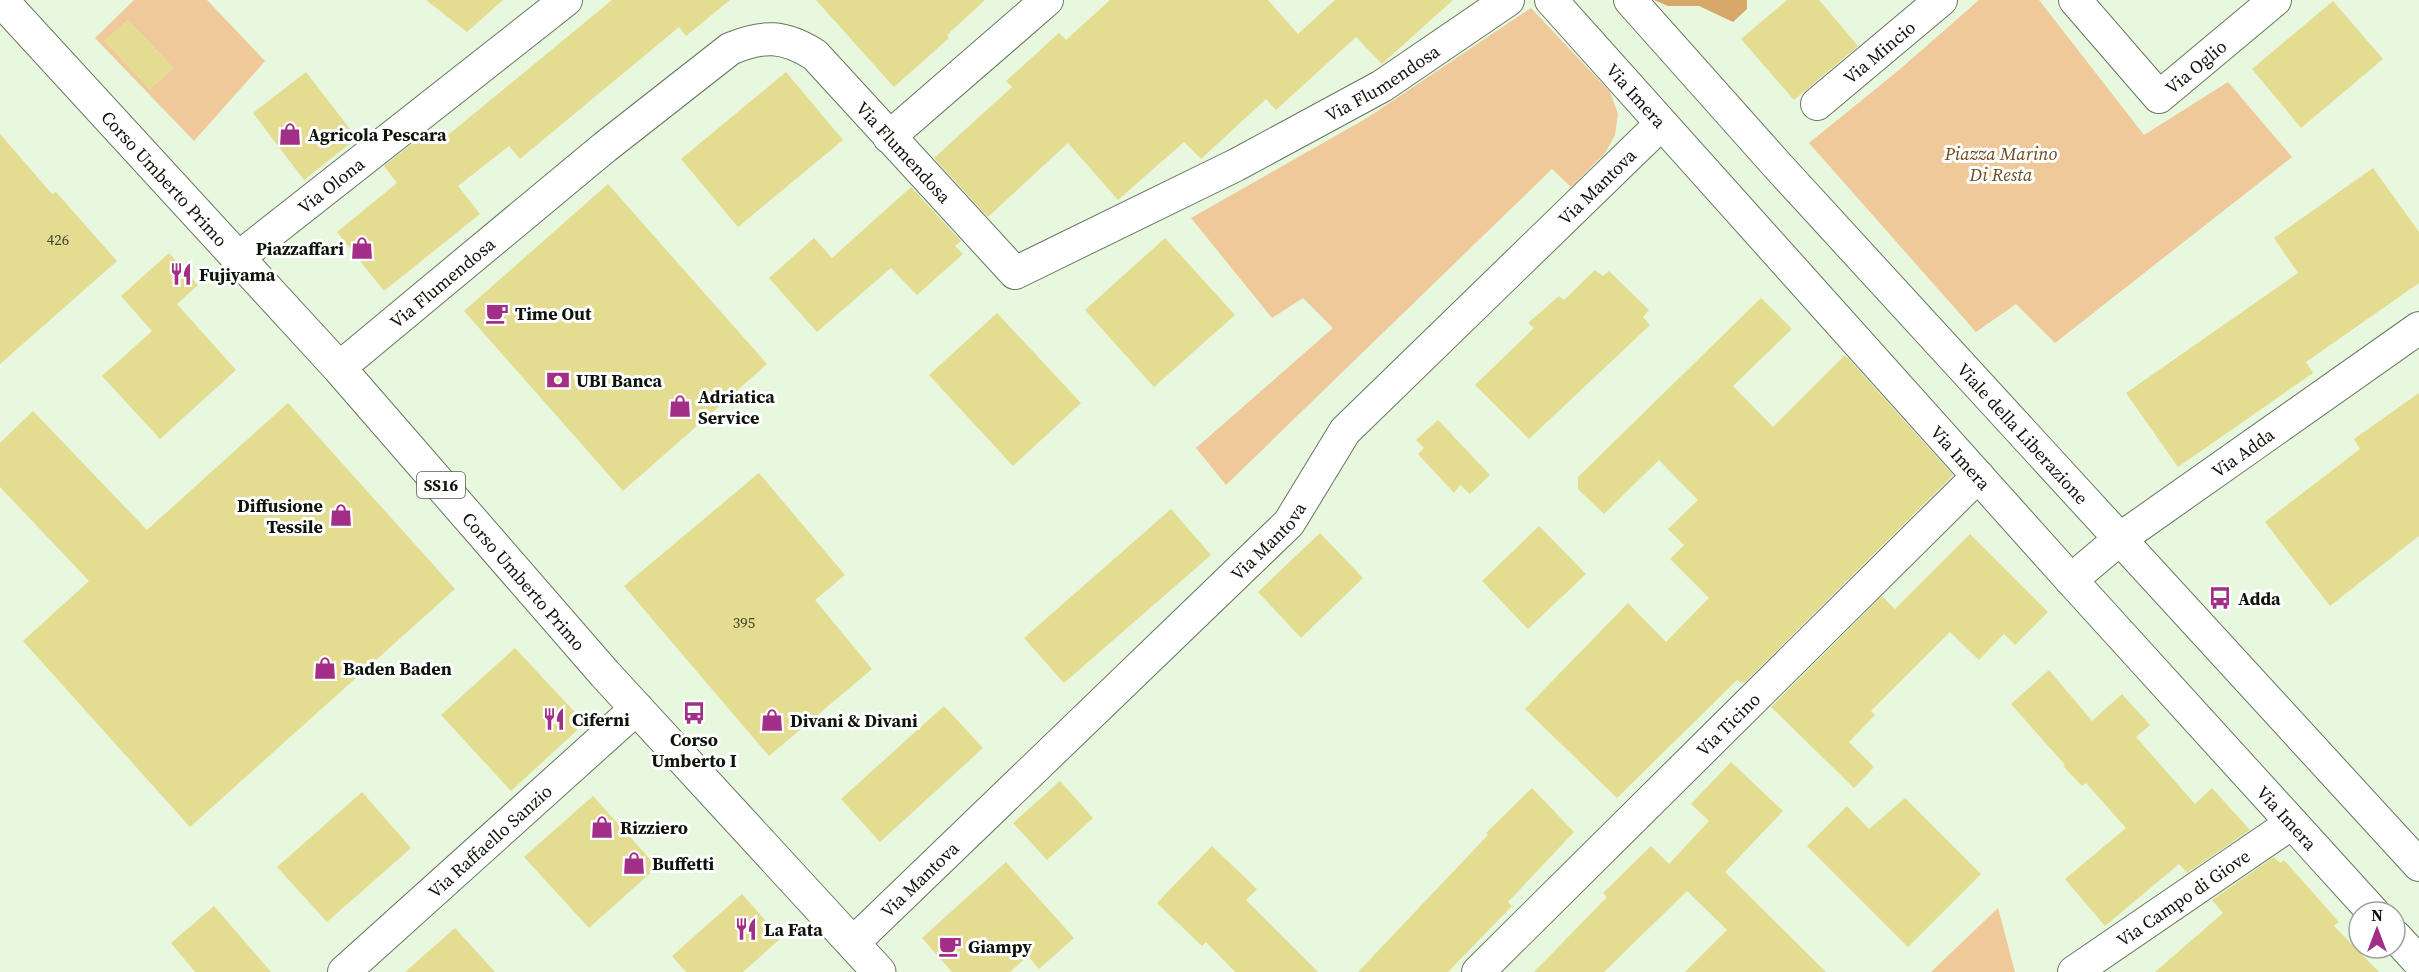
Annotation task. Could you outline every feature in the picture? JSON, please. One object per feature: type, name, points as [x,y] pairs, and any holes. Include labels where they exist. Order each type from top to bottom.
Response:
[{"type":"main road","name":"Corso Umberto Primo","points":[[1,0],[339,368],[637,708],[879,972]]},
{"type":"street","name":"Via Olona","points":[[238,258],[566,0]]},
{"type":"street","points":[[889,137],[1047,0]]},
{"type":"street","name":"Via Flumendosa","points":[[339,368],[605,147],[730,49],[753,39],[775,39],[797,44],[815,55],[1015,273],[1236,165],[1382,86],[1508,0]]},
{"type":"street","name":"Via Imera","points":[[1551,0],[2071,580],[2362,900]]},
{"type":"street","name":"Viale della Liberazione","points":[[1630,0],[1763,149],[2419,865]]},
{"type":"street","name":"Via Mincio","points":[[1817,104],[1941,0]]},
{"type":"street","name":"Via Oglio","points":[[2075,0],[2159,97],[2275,0]]},
{"type":"street","name":"Via Mantova","points":[[854,943],[1289,523],[1345,431],[1661,124]]},
{"type":"street","name":"Via Adda","points":[[2071,580],[2121,538],[2419,328]]},
{"type":"street","name":"Via Ticino","points":[[1478,972],[1978,476]]},
{"type":"street","name":"Via Raffaello Sanzio","points":[[344,972],[637,708]]},
{"type":"street","name":"Via Campo di Giove","points":[[2087,969],[2292,823]]},
{"type":"street","points":[[2407,949],[2419,962]]},
{"type":"green space","points":[[134,0],[207,0],[265,61],[194,141],[95,38]],"holes":[[[128,20],[173,68],[150,89],[105,41]]]},
{"type":"green space","name":"Piazza Marino Di Resta","points":[[1979,0],[2039,0],[2144,135],[2228,82],[2292,157],[2055,343],[2016,304],[1976,332],[1809,143],[1899,70]]},
{"type":"green space","points":[[1531,8],[1610,92],[1618,114],[1615,135],[1605,153],[1571,187],[1552,169],[1226,485],[1196,448],[1333,328],[1303,298],[1272,318],[1191,218],[1367,118]]},
{"type":"green space","points":[[1998,908],[2015,972],[1931,972]]},
{"type":"shaded area","points":[[1654,0],[1747,0],[1747,9],[1733,22],[1699,6],[1668,6]]},
{"type":"building","points":[[426,0],[503,0],[467,32]]},
{"type":"building","points":[[612,0],[730,0],[686,36],[679,27],[520,159],[509,146],[458,186],[480,214],[384,291],[337,232],[397,183],[384,166],[432,128],[442,140]]},
{"type":"building","points":[[816,0],[985,0],[947,35],[949,38],[894,87]]},
{"type":"building","points":[[1110,0],[1268,0],[1298,34],[1335,0],[1453,0],[1382,64],[1356,37],[1276,110],[1266,99],[1201,159],[1184,142],[1118,200],[1068,143],[988,217],[934,158],[1012,87],[1006,81],[1059,33],[1066,40]]},
{"type":"building","points":[[1787,0],[1819,0],[1858,46],[1794,100],[1741,39]]},
{"type":"building","points":[[2333,1],[2383,59],[2301,128],[2252,69]]},
{"type":"building","points":[[128,20],[173,68],[150,89],[105,41]]},
{"type":"building","points":[[306,72],[357,138],[304,180],[253,113]]},
{"type":"building","points":[[786,72],[843,140],[738,227],[681,159]]},
{"type":"building","points":[[0,134],[52,194],[56,192],[117,261],[0,364]]},
{"type":"building","points":[[2373,168],[2419,232],[2419,283],[2306,362],[2313,373],[2178,467],[2126,393],[2298,273],[2274,238]]},
{"type":"building","points":[[608,184],[767,364],[623,491],[464,311]]},
{"type":"building","points":[[911,187],[961,241],[955,246],[963,254],[917,295],[891,268],[817,332],[769,278],[814,238],[832,258]]},
{"type":"building","points":[[1165,238],[1235,315],[1154,387],[1085,310]]},
{"type":"building","points":[[169,253],[198,285],[177,304],[236,370],[160,439],[102,376],[152,331],[121,296]]},
{"type":"building","points":[[1595,270],[1603,276],[1609,271],[1649,310],[1643,317],[1650,325],[1529,439],[1475,385],[1534,328],[1528,323],[1559,296],[1564,300]]},
{"type":"building","points":[[1761,298],[1792,329],[1733,386],[1773,427],[1845,355],[1953,475],[1745,682],[1741,683],[1737,680],[1617,798],[1525,709],[1628,603],[1666,642],[1709,598],[1670,559],[1684,545],[1668,529],[1698,500],[1659,460],[1604,514],[1578,489],[1578,477]]},
{"type":"building","points":[[997,313],[1081,403],[1013,466],[929,375]]},
{"type":"building","points":[[2419,393],[2419,536],[2330,606],[2265,522],[2360,449],[2354,439]]},
{"type":"building","points":[[288,403],[455,589],[190,827],[23,641],[89,581],[0,487],[0,443],[33,411],[147,530]]},
{"type":"building","points":[[1438,420],[1490,475],[1470,494],[1460,485],[1454,493],[1418,454],[1424,448],[1416,440]]},
{"type":"building","points":[[759,473],[845,575],[815,600],[872,669],[769,756],[624,586]]},
{"type":"building","points":[[1171,509],[1211,555],[1064,683],[1024,638]]},
{"type":"building","points":[[1539,526],[1586,574],[1528,629],[1482,581]]},
{"type":"building","points":[[1320,533],[1363,578],[1301,638],[1258,592]]},
{"type":"building","points":[[1970,534],[2048,612],[2015,645],[2004,634],[1979,660],[1950,632],[1871,711],[1875,715],[1849,742],[1874,767],[1854,788],[1771,707],[1882,596],[1895,609]]},
{"type":"building","points":[[515,648],[585,723],[511,791],[441,715]]},
{"type":"building","points":[[2049,670],[2092,721],[2122,694],[2150,725],[2136,737],[2195,804],[2212,788],[2250,830],[2187,873],[2179,864],[2105,926],[2065,879],[2126,828],[2086,783],[2082,786],[2063,766],[2065,765],[2011,704]]},
{"type":"building","points":[[944,706],[983,748],[880,842],[841,799]]},
{"type":"building","points":[[1731,762],[1783,811],[1725,872],[1826,972],[1685,972],[1727,930],[1687,891],[1604,972],[1534,972],[1607,897],[1603,893],[1651,846],[1669,864],[1709,821],[1691,804]]},
{"type":"building","points":[[1060,781],[1093,818],[1047,860],[1013,823]]},
{"type":"building","points":[[1532,788],[1574,832],[1508,902],[1512,906],[1448,972],[1358,972],[1488,835],[1486,833]]},
{"type":"building","points":[[362,792],[411,848],[327,922],[277,867]]},
{"type":"building","points":[[593,796],[657,867],[589,928],[524,857]]},
{"type":"building","points":[[1905,798],[1981,874],[1908,947],[1807,846],[1847,806],[1869,829]]},
{"type":"building","points":[[1212,846],[1257,889],[1246,900],[1318,972],[1235,972],[1206,942],[1202,946],[1157,903]]},
{"type":"building","points":[[2274,857],[2280,863],[2284,860],[2339,922],[2334,926],[2347,939],[2347,960],[2367,960],[2379,972],[2155,972],[2223,913],[2212,900]]},
{"type":"building","points":[[1006,862],[1074,938],[1039,969],[1028,956],[1010,972],[952,972],[922,938]]},
{"type":"building","points":[[742,894],[781,938],[743,972],[686,972],[672,956]]},
{"type":"building","points":[[214,906],[271,972],[195,972],[171,943]]},
{"type":"building","points":[[455,928],[495,972],[405,972]]},
{"type":"place","name":"Agricola Pescara","points":[[290,134]]},
{"type":"place","name":"Piazzaffari","points":[[362,248]]},
{"type":"place","name":"Fujiyama","points":[[181,274]]},
{"type":"place","name":"Time Out","points":[[497,313]]},
{"type":"place","name":"UBI Banca","points":[[558,380]]},
{"type":"place","name":"Adriatica Service","points":[[680,406]]},
{"type":"place","name":"Diffusione Tessile","points":[[341,515]]},
{"type":"place","name":"Adda","points":[[2220,598]]},
{"type":"place","name":"Baden Baden","points":[[325,668]]},
{"type":"place","name":"Corso Umberto I","points":[[694,713]]},
{"type":"place","name":"Ciferni","points":[[554,719]]},
{"type":"place","name":"Divani & Divani","points":[[772,720]]},
{"type":"place","name":"Rizziero","points":[[602,827]]},
{"type":"place","name":"Buffetti","points":[[634,863]]},
{"type":"place","name":"La Fata","points":[[746,929]]},
{"type":"place","name":"Giampy","points":[[950,946]]}]
